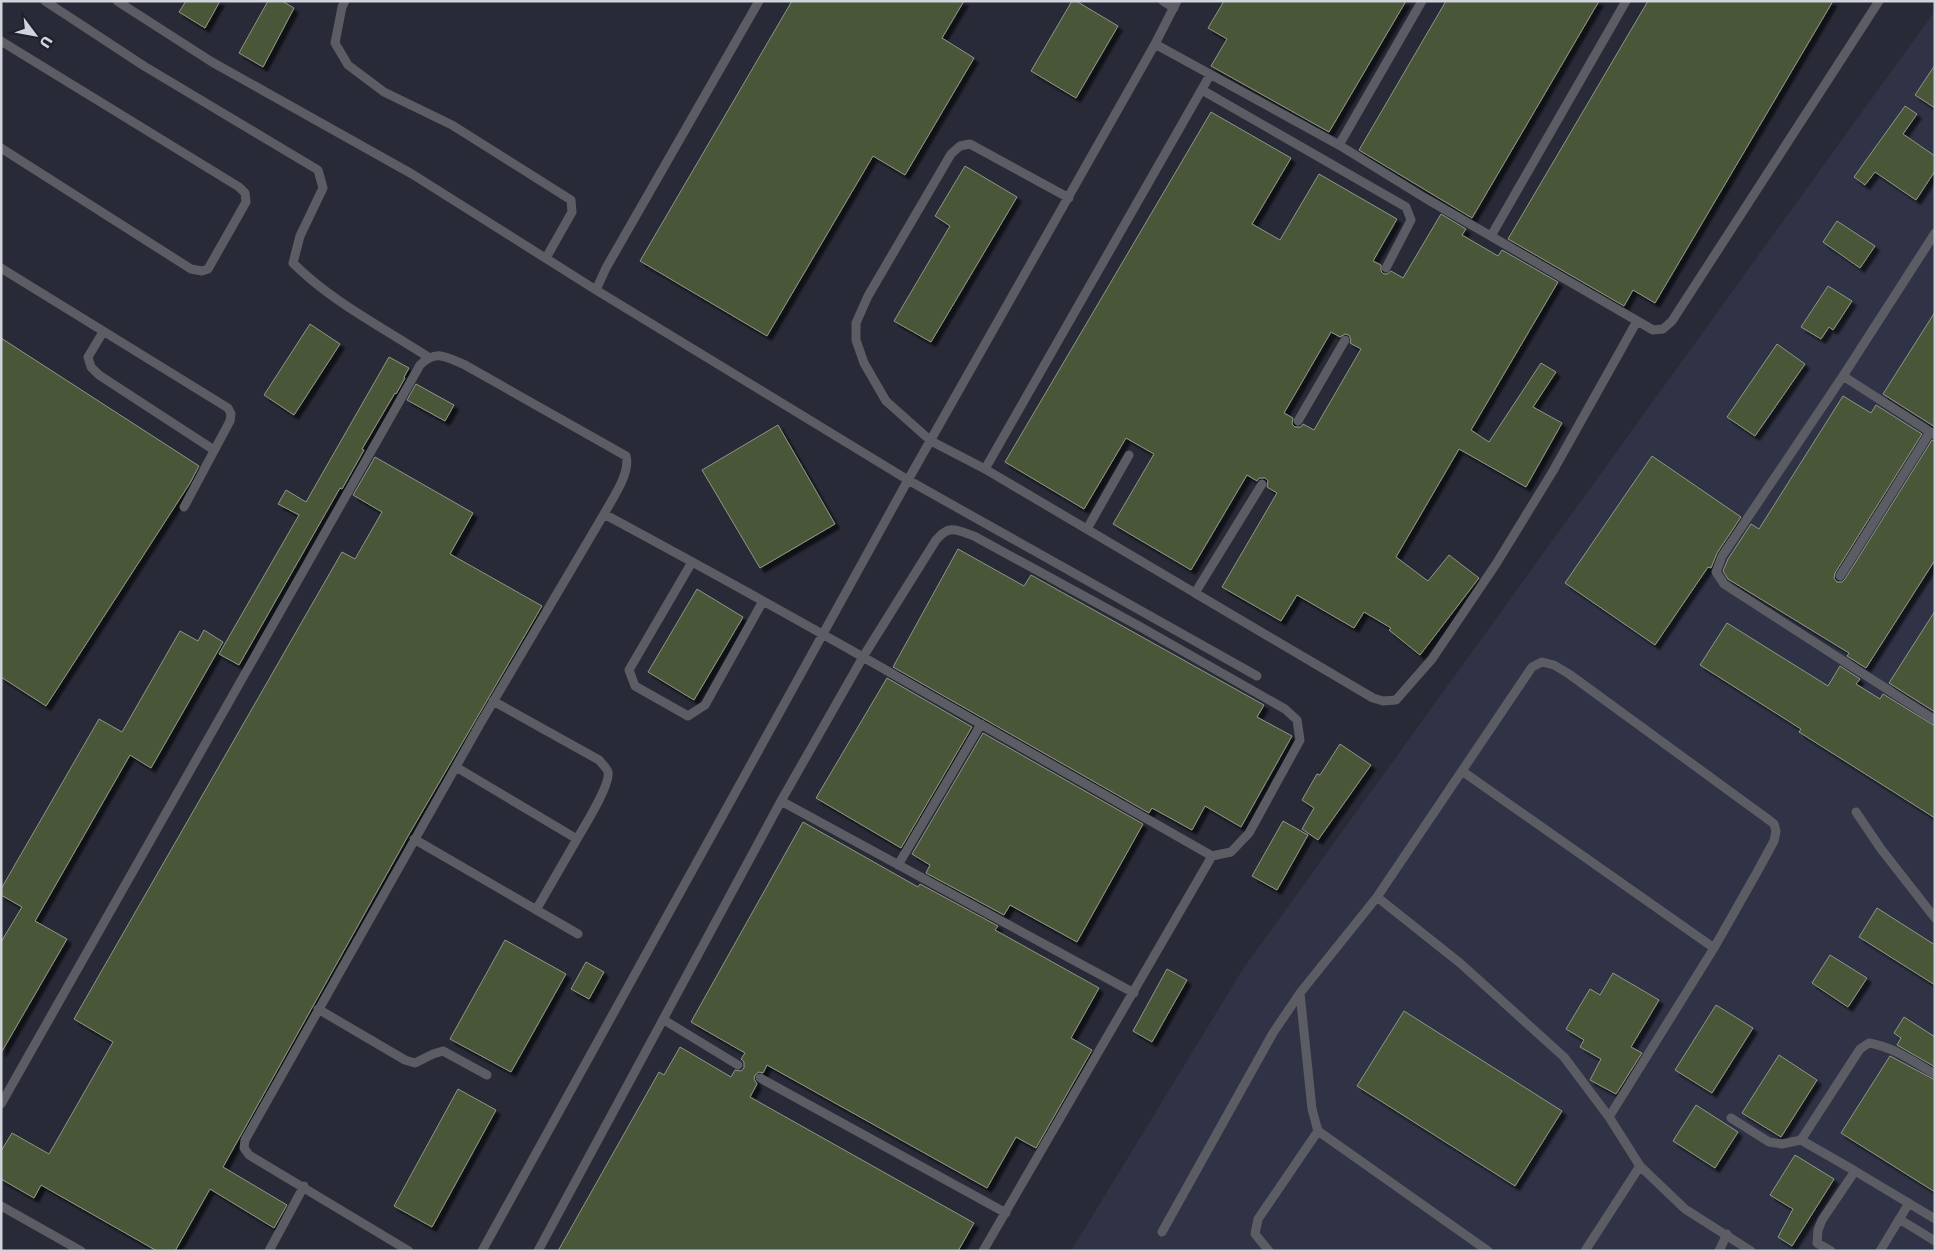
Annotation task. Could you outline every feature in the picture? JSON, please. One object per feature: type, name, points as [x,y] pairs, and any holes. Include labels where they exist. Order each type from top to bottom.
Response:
[{"type":"lane","points":[[45,1],[144,66],[318,170],[323,188],[300,236],[293,264],[309,279],[340,302],[428,357]]},
{"type":"lane","points":[[117,1],[212,62],[412,174],[596,290],[908,480],[1257,676]]},
{"type":"lane","points":[[345,1],[342,7],[335,43],[348,65],[384,92],[452,125],[571,200],[572,212],[546,258]]},
{"type":"lane","points":[[596,290],[606,268],[759,1]]},
{"type":"lane","points":[[482,1251],[908,480],[1155,44],[1175,4],[1163,1]]},
{"type":"lane","points":[[1339,145],[1422,1]]},
{"type":"lane","points":[[1491,236],[1626,1]]},
{"type":"lane","points":[[1155,44],[1339,145],[1653,330],[1663,329],[1672,321],[1879,1]]},
{"type":"lane","points":[[1,41],[239,187],[245,193],[246,202],[208,270],[191,269],[1,148]]},
{"type":"lane","points":[[985,469],[1210,75]]},
{"type":"lane","points":[[1202,90],[1406,207],[1411,220],[1386,268]]},
{"type":"lane","points":[[1069,198],[970,144],[960,146],[950,154],[868,296],[856,323],[856,340],[864,363],[886,401],[931,441],[985,469],[1373,698],[1383,701],[1396,700],[1432,659],[1496,564],[1553,471],[1636,321]]},
{"type":"lane","points":[[1935,233],[1843,376],[1722,556],[1716,572],[1724,584],[1935,720]]},
{"type":"lane","points":[[1,268],[228,408],[231,414],[230,421],[184,507]]},
{"type":"lane","points":[[104,332],[88,357],[91,367],[214,450]]},
{"type":"lane","points":[[1298,421],[1345,340]]},
{"type":"lane","points":[[1,1104],[415,373],[428,357],[435,355],[445,357],[465,365],[626,456],[628,462],[626,472],[604,514],[493,701],[245,1140],[244,1148],[249,1155],[304,1186],[409,1251]]},
{"type":"lane","points":[[1840,576],[1932,433],[1843,376]]},
{"type":"lane","points":[[1087,528],[1130,455]]},
{"type":"lane","points":[[1195,593],[1262,484]]},
{"type":"lane","points":[[538,1251],[781,801],[863,657],[944,530],[953,529],[974,536],[1154,634],[1285,709],[1297,720],[1300,740],[1249,833],[1231,852],[1212,856],[980,724],[863,657],[823,634],[604,514]]},
{"type":"lane","points":[[692,562],[629,670],[635,686],[688,716],[705,705],[763,601]]},
{"type":"lane","points":[[1162,1232],[1272,1033],[1300,992],[1378,898],[1532,667],[1542,662],[1554,665],[1569,674],[1774,824],[1776,831],[1774,841],[1714,948],[1609,1117]]},
{"type":"lane","points":[[493,701],[599,760],[608,770],[609,778],[592,814],[536,910]]},
{"type":"lane","points":[[898,864],[980,724]]},
{"type":"lane","points":[[456,767],[577,839]]},
{"type":"lane","points":[[1462,771],[1714,948]]},
{"type":"lane","points":[[781,801],[1134,993]]},
{"type":"lane","points":[[1856,812],[1881,849],[1935,918]]},
{"type":"lane","points":[[414,839],[578,934]]},
{"type":"lane","points":[[983,1251],[1212,856]]},
{"type":"lane","points":[[1378,898],[1460,962],[1564,1057],[1609,1117],[1640,1166],[1685,1209],[1751,1251]]},
{"type":"lane","points":[[1300,992],[1312,1109],[1318,1131],[1488,1251]]},
{"type":"lane","points":[[318,1010],[405,1060],[415,1063],[443,1051],[488,1075]]},
{"type":"lane","points":[[664,1020],[738,1065]]},
{"type":"lane","points":[[1801,1140],[1860,1049],[1869,1043],[1890,1049],[1935,1074]]},
{"type":"lane","points":[[760,1078],[1006,1213]]},
{"type":"lane","points":[[1732,1118],[1770,1142],[1782,1144],[1801,1140],[1935,1219]]},
{"type":"lane","points":[[1268,1251],[1255,1234],[1258,1219],[1318,1131]]},
{"type":"lane","points":[[1585,1251],[1640,1166]]},
{"type":"lane","points":[[1831,1251],[1818,1243],[1818,1230],[1855,1171]]},
{"type":"lane","points":[[269,1251],[304,1186]]},
{"type":"lane","points":[[1880,1251],[1909,1203]]},
{"type":"lane","points":[[1,1206],[81,1251]]},
{"type":"lane","points":[[1899,1220],[1935,1241]]},
{"type":"lane","points":[[1719,1251],[1727,1234]]},
{"type":"shaded area","points":[[1935,11],[1935,1251],[1071,1251],[1243,969]]},
{"type":"building","points":[[186,1],[220,1],[205,28],[179,12]]},
{"type":"building","points":[[268,1],[282,1],[294,8],[263,67],[239,53]]},
{"type":"building","points":[[792,1],[964,1],[942,38],[974,58],[905,175],[873,156],[767,336],[640,261]]},
{"type":"building","points":[[1072,1],[1076,1],[1118,26],[1076,98],[1031,71]]},
{"type":"building","points":[[1224,1],[1406,1],[1329,132],[1211,66],[1227,39],[1208,28]]},
{"type":"building","points":[[1446,1],[1599,1],[1472,218],[1359,150]]},
{"type":"building","points":[[1648,1],[1833,1],[1655,303],[1633,290],[1624,306],[1508,239]]},
{"type":"building","points":[[1935,65],[1935,108],[1915,95]]},
{"type":"building","points":[[1905,106],[1917,114],[1903,134],[1935,156],[1935,171],[1916,200],[1875,172],[1865,185],[1854,177]]},
{"type":"building","points":[[1211,112],[1291,158],[1252,224],[1280,240],[1319,174],[1397,219],[1373,261],[1381,265],[1381,271],[1384,274],[1391,271],[1403,278],[1441,214],[1466,229],[1462,235],[1498,256],[1502,250],[1558,282],[1471,430],[1489,442],[1541,363],[1556,372],[1533,407],[1562,423],[1526,487],[1459,449],[1396,557],[1428,581],[1449,555],[1479,578],[1420,655],[1389,630],[1391,628],[1364,612],[1354,628],[1297,595],[1281,621],[1222,587],[1277,493],[1267,487],[1268,481],[1265,478],[1259,478],[1257,481],[1247,475],[1191,570],[1113,524],[1154,454],[1126,438],[1084,509],[1005,462]],"holes":[[[1331,332],[1340,337],[1345,334],[1349,335],[1350,343],[1361,349],[1314,430],[1303,424],[1301,427],[1295,427],[1292,424],[1293,418],[1284,413]]]},
{"type":"building","points":[[965,166],[1017,197],[931,342],[894,321],[950,226],[935,216]]},
{"type":"building","points":[[1837,221],[1875,246],[1860,268],[1823,242]]},
{"type":"building","points":[[1828,286],[1852,301],[1833,330],[1829,327],[1821,339],[1801,327]]},
{"type":"building","points":[[1935,312],[1935,427],[1883,394]]},
{"type":"building","points":[[310,324],[340,344],[294,415],[264,395]]},
{"type":"building","points":[[1,338],[199,466],[190,483],[46,706],[1,677]]},
{"type":"building","points":[[1777,344],[1805,364],[1755,436],[1727,417]]},
{"type":"building","points":[[389,357],[409,368],[405,378],[362,449],[364,450],[342,489],[340,488],[239,665],[219,654],[299,515],[278,504],[286,490],[306,502]]},
{"type":"building","points":[[416,384],[454,405],[445,421],[407,400]]},
{"type":"building","points":[[1843,396],[1871,413],[1876,405],[1922,434],[1835,573],[1834,578],[1837,582],[1842,582],[1845,579],[1932,440],[1935,441],[1935,560],[1866,668],[1847,656],[1849,653],[1728,579],[1723,571],[1728,559],[1751,524],[1759,529]]},
{"type":"building","points":[[778,425],[835,524],[760,568],[702,470]]},
{"type":"building","points":[[1652,456],[1741,517],[1717,553],[1711,568],[1708,567],[1655,645],[1565,583]]},
{"type":"building","points":[[375,457],[473,513],[450,554],[542,606],[408,836],[223,1167],[287,1205],[274,1228],[210,1189],[175,1251],[157,1251],[41,1185],[34,1198],[1,1179],[1,1151],[12,1133],[49,1154],[113,1042],[74,1019],[342,552],[355,559],[382,512],[353,495]]},
{"type":"building","points":[[958,549],[1024,586],[1031,575],[1264,705],[1257,717],[1292,736],[1241,827],[1205,806],[1192,830],[1152,808],[1149,813],[893,667]]},
{"type":"building","points":[[697,589],[743,617],[694,700],[648,672]]},
{"type":"building","points":[[1935,611],[1935,712],[1889,683]]},
{"type":"building","points":[[1727,623],[1828,686],[1840,666],[1860,679],[1856,684],[1880,699],[1883,694],[1935,726],[1935,818],[1799,732],[1801,729],[1700,665]]},
{"type":"building","points":[[204,630],[223,642],[151,768],[130,755],[35,921],[67,939],[1,1053],[1,942],[22,907],[1,895],[1,889],[99,719],[122,732],[180,631],[198,641]]},
{"type":"building","points":[[887,678],[972,727],[901,848],[816,798]]},
{"type":"building","points":[[983,733],[1143,824],[1077,942],[1010,905],[1004,915],[926,873],[930,865],[912,854]]},
{"type":"building","points":[[1340,744],[1371,765],[1318,840],[1302,829],[1314,808],[1302,800],[1317,774],[1320,775]]},
{"type":"building","points":[[1283,821],[1308,835],[1277,890],[1252,876]]},
{"type":"building","points":[[803,822],[918,887],[920,884],[998,926],[995,930],[1099,988],[1071,1038],[1092,1050],[1036,1148],[1016,1137],[987,1188],[767,1065],[763,1073],[759,1072],[755,1075],[754,1079],[757,1084],[750,1097],[974,1223],[958,1251],[558,1251],[659,1072],[664,1075],[680,1047],[731,1077],[735,1070],[741,1071],[744,1068],[744,1062],[741,1059],[745,1053],[691,1022]]},
{"type":"building","points":[[1877,908],[1935,945],[1935,985],[1859,937]]},
{"type":"building","points":[[505,940],[566,974],[511,1072],[450,1039]]},
{"type":"building","points":[[1830,955],[1867,978],[1848,1007],[1812,983]]},
{"type":"building","points":[[586,962],[604,972],[589,999],[571,989]]},
{"type":"building","points":[[1167,969],[1187,980],[1152,1042],[1133,1031]]},
{"type":"building","points":[[1613,973],[1659,1000],[1631,1047],[1642,1053],[1616,1094],[1590,1080],[1601,1059],[1580,1047],[1584,1040],[1566,1029],[1590,989],[1600,995]]},
{"type":"building","points":[[1716,1005],[1753,1028],[1712,1093],[1675,1070]]},
{"type":"building","points":[[1404,1011],[1562,1111],[1515,1186],[1357,1086]]},
{"type":"building","points":[[1904,1017],[1935,1037],[1935,1067],[1897,1045],[1901,1038],[1894,1033]]},
{"type":"building","points":[[1779,1055],[1817,1080],[1781,1137],[1742,1113]]},
{"type":"building","points":[[1890,1056],[1935,1080],[1935,1192],[1841,1133]]},
{"type":"building","points":[[458,1089],[496,1110],[432,1227],[394,1206]]},
{"type":"building","points":[[1696,1105],[1738,1132],[1715,1168],[1673,1141]]},
{"type":"building","points":[[1795,1155],[1834,1179],[1792,1246],[1778,1237],[1793,1209],[1770,1195]]}]
